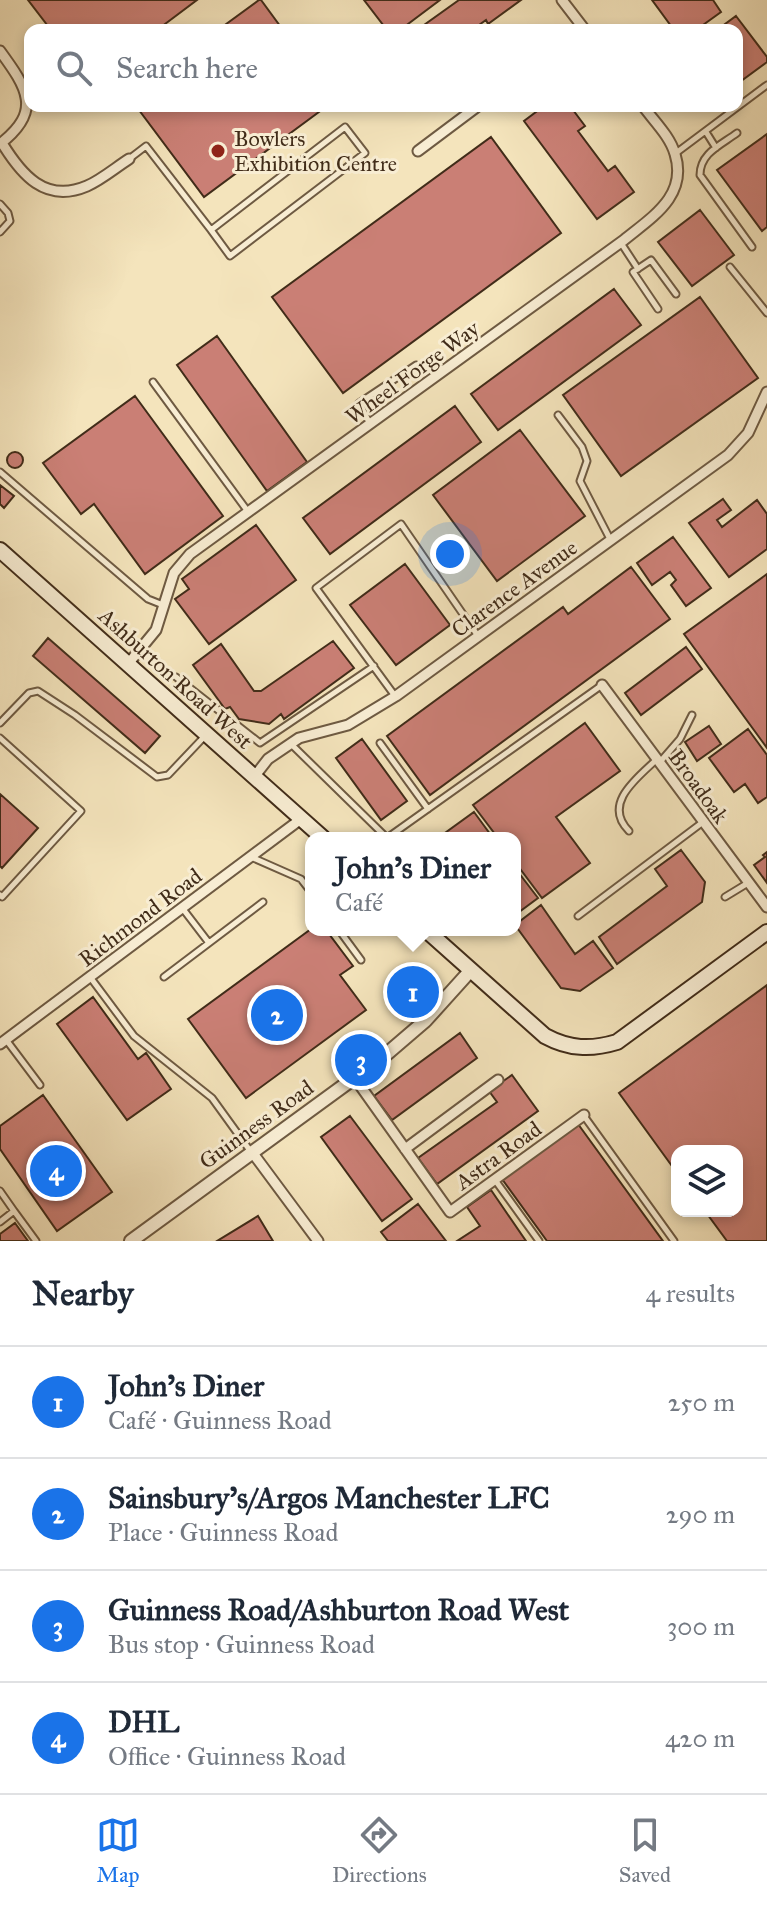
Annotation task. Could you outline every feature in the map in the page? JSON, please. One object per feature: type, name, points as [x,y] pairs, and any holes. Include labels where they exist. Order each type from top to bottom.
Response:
[{"type":"main road","name":"Ashburton Road West","points":[[2,554],[316,832]]},
{"type":"main road","points":[[433,936],[545,1036],[573,1047],[617,1042],[767,932]]},
{"type":"street","points":[[562,0],[579,24]]},
{"type":"street","points":[[0,51],[21,81],[24,93]]},
{"type":"street","points":[[26,112],[13,134],[1,144],[19,170],[40,186],[70,191],[87,186],[129,159]]},
{"type":"street","points":[[418,151],[470,112]]},
{"type":"street","points":[[647,112],[675,154]]},
{"type":"street","name":"Wheel Forge Way","points":[[128,664],[156,630],[174,573],[181,562],[666,206],[677,183],[675,154]]},
{"type":"street","name":"Clarence Avenue","points":[[254,777],[268,759],[299,738],[348,725],[396,696],[739,446],[765,405],[767,392]]},
{"type":"street","name":"Broadoak","points":[[602,685],[767,907]]},
{"type":"street","name":"Richmond Road","points":[[3,1042],[301,819]]},
{"type":"street","name":"Guinness Road","points":[[131,1241],[425,1021],[471,970]]},
{"type":"street","name":"Astra Road","points":[[354,1077],[450,1212],[584,1115]]},
{"type":"street","points":[[405,1149],[498,1080]]},
{"type":"street","points":[[252,1152],[318,1241]]},
{"type":"lane","points":[[743,103],[767,85]]},
{"type":"lane","points":[[675,154],[731,112]]},
{"type":"lane","points":[[129,159],[146,146],[230,256],[365,153],[345,127],[211,230]]},
{"type":"lane","points":[[706,131],[716,148]]},
{"type":"lane","points":[[737,133],[702,161],[700,175],[752,247]]},
{"type":"lane","points":[[0,204],[10,221],[0,232]]},
{"type":"lane","points":[[620,242],[638,269]]},
{"type":"lane","points":[[658,309],[633,272],[651,260],[676,294]]},
{"type":"lane","points":[[730,267],[767,313]]},
{"type":"lane","points":[[371,425],[359,403],[416,365]]},
{"type":"lane","points":[[153,382],[249,514]]},
{"type":"lane","points":[[558,415],[582,447],[587,461],[580,481],[611,540]]},
{"type":"lane","points":[[0,472],[148,599],[164,605]]},
{"type":"lane","points":[[396,696],[316,588],[401,524],[478,636]]},
{"type":"lane","points":[[176,677],[260,743],[374,666]]},
{"type":"lane","points":[[395,832],[602,685]]},
{"type":"lane","points":[[0,723],[29,693],[38,691],[157,777],[168,775],[207,734]]},
{"type":"lane","points":[[629,831],[622,824],[618,806],[625,789],[680,739],[692,715]]},
{"type":"lane","points":[[0,738],[81,811],[2,897],[0,895]]},
{"type":"lane","points":[[380,743],[428,809]]},
{"type":"lane","points":[[291,744],[381,832]]},
{"type":"lane","points":[[578,916],[703,822]]},
{"type":"lane","points":[[250,857],[301,879],[305,884]]},
{"type":"lane","points":[[725,897],[749,882]]},
{"type":"lane","points":[[164,977],[263,902]]},
{"type":"lane","points":[[182,908],[209,943]]},
{"type":"lane","points":[[343,936],[361,960]]},
{"type":"lane","points":[[90,977],[134,1036],[212,1098],[252,1152]]},
{"type":"lane","points":[[3,1042],[40,1085]]},
{"type":"lane","points":[[584,1115],[674,1241]]},
{"type":"lane","points":[[495,1180],[539,1241]]},
{"type":"lane","points":[[0,1191],[36,1241]]},
{"type":"lane","points":[[0,1222],[14,1211]]},
{"type":"building","points":[[28,0],[197,0],[165,24],[46,24]]},
{"type":"building","points":[[259,0],[279,24],[226,24]]},
{"type":"building","points":[[364,0],[440,0],[408,24],[382,24]]},
{"type":"building","points":[[459,0],[521,0],[488,24],[486,20],[480,24],[425,24]]},
{"type":"building","points":[[652,0],[713,0],[721,12],[704,24],[670,24]]},
{"type":"building","points":[[736,16],[742,24],[725,24]]},
{"type":"building","points":[[743,25],[767,57],[767,62],[743,80]]},
{"type":"building","name":"Bowlers Exhibition Centre","points":[[140,112],[319,112],[204,197]]},
{"type":"building","points":[[536,112],[574,112],[585,126],[578,131],[608,171],[615,166],[634,192],[597,219],[524,121]]},
{"type":"building","points":[[767,134],[767,227],[762,231],[717,170]]},
{"type":"building","points":[[491,137],[561,233],[343,393],[272,297]]},
{"type":"building","points":[[700,210],[734,255],[692,286],[658,242]]},
{"type":"building","points":[[614,289],[641,325],[498,430],[471,394]]},
{"type":"building","points":[[700,297],[758,378],[621,476],[563,395]]},
{"type":"building","points":[[217,336],[307,462],[267,491],[177,365]]},
{"type":"building","points":[[135,396],[223,516],[145,574],[94,504],[81,514],[43,463]]},
{"type":"building","points":[[455,406],[481,442],[330,554],[303,518]]},
{"type":"building","points":[[520,430],[585,516],[497,581],[433,495]]},
{"type":"building","points":[[15,452],[23,460],[15,468],[7,460]]},
{"type":"building","points":[[0,485],[14,496],[4,508],[0,504]]},
{"type":"building","points":[[723,499],[731,510],[717,520],[722,527],[757,500],[767,514],[767,549],[729,577],[689,523]]},
{"type":"building","points":[[256,525],[296,580],[209,644],[175,599],[189,589],[182,579]]},
{"type":"building","points":[[673,537],[711,588],[686,606],[671,585],[676,580],[670,572],[652,585],[637,563]]},
{"type":"building","points":[[405,564],[450,625],[396,665],[350,605]]},
{"type":"building","points":[[631,567],[670,619],[430,795],[387,736],[563,607],[568,614]]},
{"type":"building","points":[[767,574],[767,748],[684,634]]},
{"type":"building","points":[[48,638],[160,736],[145,753],[33,656]]},
{"type":"building","points":[[333,641],[354,668],[284,719],[281,714],[269,724],[239,719],[230,707],[225,709],[193,665],[221,644],[254,691],[261,691]]},
{"type":"building","points":[[686,647],[702,669],[641,715],[625,693]]},
{"type":"building","points":[[585,723],[620,771],[556,817],[590,863],[542,898],[521,870],[521,832],[493,832],[473,805]]},
{"type":"building","points":[[709,726],[721,744],[697,761],[685,742]]},
{"type":"building","points":[[748,729],[767,755],[767,797],[758,803],[745,784],[734,792],[709,758]]},
{"type":"building","points":[[362,739],[407,801],[381,820],[336,758]]},
{"type":"building","points":[[0,794],[38,828],[2,868],[0,866]]},
{"type":"building","points":[[474,812],[489,832],[446,832]]},
{"type":"building","points":[[681,850],[705,882],[702,902],[617,964],[599,937],[667,886],[655,869]]},
{"type":"building","points":[[767,852],[767,883],[754,865]]},
{"type":"building","points":[[521,876],[538,898],[521,911]]},
{"type":"building","points":[[541,905],[575,954],[593,941],[613,968],[580,991],[561,988],[521,933],[521,920]]},
{"type":"building","points":[[305,933],[305,936],[330,936],[353,966],[340,975],[366,1010],[246,1098],[188,1019]]},
{"type":"building","points":[[410,977],[429,993],[416,1008],[396,995]]},
{"type":"building","points":[[767,985],[767,1241],[727,1241],[709,1217],[743,1217],[743,1145],[671,1145],[671,1165],[619,1093]]},
{"type":"building","points":[[93,997],[138,1059],[146,1053],[171,1089],[127,1120],[57,1024]]},
{"type":"building","points":[[460,1033],[477,1058],[392,1120],[374,1096]]},
{"type":"building","points":[[512,1075],[538,1111],[437,1184],[418,1158],[497,1102],[489,1091]]},
{"type":"building","points":[[43,1095],[112,1192],[57,1231],[0,1149],[0,1126]]},
{"type":"building","points":[[350,1116],[412,1199],[382,1221],[321,1137]]},
{"type":"building","points":[[578,1124],[663,1241],[547,1241],[502,1179]]},
{"type":"building","points":[[491,1190],[526,1241],[457,1241],[480,1226],[467,1207]]},
{"type":"building","points":[[418,1204],[446,1241],[388,1241],[381,1232]]},
{"type":"building","points":[[258,1216],[273,1241],[217,1241]]},
{"type":"building","points":[[15,1223],[28,1241],[0,1241],[0,1234]]},
{"type":"place","name":"Bowlers Exhibition Centre","points":[[218,151]]},
{"type":"place","name":"John's Diner","points":[[413,992]]},
{"type":"place","name":"Sainsbury's/Argos Manchester LFC","points":[[277,1015]]},
{"type":"place","name":"Guinness Road/Ashburton Road West","points":[[361,1060]]},
{"type":"place","name":"DHL","points":[[56,1171]]}]
